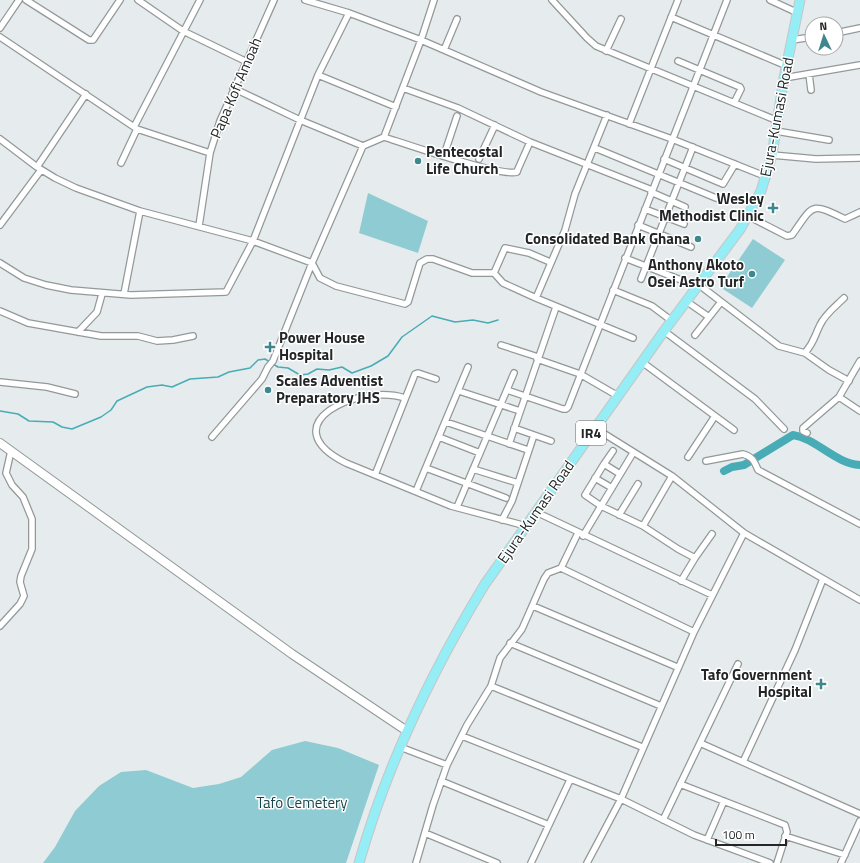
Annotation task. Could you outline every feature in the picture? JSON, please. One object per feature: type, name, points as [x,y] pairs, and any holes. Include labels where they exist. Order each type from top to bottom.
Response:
[{"type":"main road","name":"Ejura-Kumasi Road","points":[[359,863],[407,731],[435,672],[485,584],[664,331],[748,216],[767,177],[778,121],[784,78],[800,0]]},
{"type":"street","points":[[0,28],[19,0]]},
{"type":"street","points":[[26,0],[89,40],[93,40],[120,0]]},
{"type":"street","points":[[138,0],[183,31],[245,61]]},
{"type":"street","points":[[121,163],[136,128],[183,31],[200,0]]},
{"type":"street","name":"Papa Kofi Amoah","points":[[199,226],[210,153],[220,121],[245,61],[274,0]]},
{"type":"street","points":[[305,0],[349,13],[421,40],[541,92],[672,139],[767,177]]},
{"type":"street","points":[[384,137],[421,40],[434,0]]},
{"type":"street","points":[[552,0],[587,38],[606,50],[778,121]]},
{"type":"street","points":[[629,124],[678,0]]},
{"type":"street","points":[[507,390],[566,409],[727,0]]},
{"type":"street","points":[[770,0],[798,13]]},
{"type":"street","points":[[0,263],[24,278],[46,285],[102,294],[226,292],[253,240],[318,76],[349,13]]},
{"type":"street","points":[[671,17],[787,66]]},
{"type":"street","points":[[444,50],[457,19]]},
{"type":"street","points":[[606,50],[621,19]]},
{"type":"street","points":[[844,31],[860,28]]},
{"type":"street","points":[[0,37],[136,128],[210,153]]},
{"type":"street","points":[[792,40],[804,38]]},
{"type":"street","points":[[678,61],[740,87],[741,90],[734,104]]},
{"type":"street","points":[[784,78],[860,65]]},
{"type":"street","points":[[809,74],[810,90]]},
{"type":"street","points":[[318,76],[396,107]]},
{"type":"street","points":[[233,88],[300,120],[363,146]]},
{"type":"street","points":[[403,88],[458,108],[530,142],[651,191],[685,207]]},
{"type":"street","points":[[0,225],[39,168],[86,94]]},
{"type":"street","points":[[444,156],[457,116]]},
{"type":"street","points":[[536,298],[550,262],[565,230],[575,194],[607,116]]},
{"type":"street","points":[[479,159],[488,143],[495,125]]},
{"type":"street","points":[[776,131],[830,140]]},
{"type":"street","points":[[212,437],[262,379],[273,361],[312,263],[363,146],[384,137],[486,168],[513,173],[518,169],[530,142]]},
{"type":"street","points":[[0,139],[39,168],[76,188],[140,211],[253,240],[312,263],[318,276],[336,286],[400,304],[408,302],[420,263],[427,259],[433,259],[472,272],[494,273],[503,283],[556,307],[633,338]]},
{"type":"street","points":[[641,279],[686,168],[692,147]]},
{"type":"street","points":[[594,148],[716,198]]},
{"type":"street","points":[[772,155],[816,159],[860,158]]},
{"type":"street","points":[[664,159],[723,184],[735,164]]},
{"type":"street","points":[[748,216],[787,236],[792,235],[809,212],[818,207],[845,219],[860,212]]},
{"type":"street","points":[[645,209],[684,224]]},
{"type":"street","points":[[124,294],[140,211]]},
{"type":"street","points":[[638,225],[691,247]]},
{"type":"street","points":[[494,273],[505,248],[529,253],[550,262]]},
{"type":"street","points":[[625,258],[647,265],[681,280]]},
{"type":"street","points":[[698,284],[779,346],[805,353],[829,370],[849,381]]},
{"type":"street","points":[[613,290],[652,306],[672,321]]},
{"type":"street","points":[[78,332],[97,312],[102,294]]},
{"type":"street","points":[[805,353],[816,339],[820,324],[844,298]]},
{"type":"street","points":[[686,301],[709,317]]},
{"type":"street","points":[[695,335],[721,302]]},
{"type":"street","points":[[509,444],[556,307]]},
{"type":"street","points":[[0,311],[21,321],[102,336],[138,336],[157,341],[173,340],[193,336]]},
{"type":"street","points":[[664,331],[755,399],[784,429]]},
{"type":"street","points":[[501,345],[580,374],[618,396]]},
{"type":"street","points":[[807,434],[803,431],[803,428],[839,397],[860,361]]},
{"type":"street","points":[[642,362],[734,430]]},
{"type":"street","points":[[416,491],[468,367]]},
{"type":"street","points":[[375,475],[414,374],[418,373],[436,379]]},
{"type":"street","points":[[457,507],[514,373]]},
{"type":"street","points":[[0,382],[47,387],[75,394]]},
{"type":"street","points":[[459,391],[520,411]]},
{"type":"street","points":[[405,398],[392,395],[374,395],[350,399],[330,410],[319,422],[315,431],[316,437],[322,447],[330,455],[375,475],[457,507],[526,526]]},
{"type":"street","points":[[839,397],[860,411]]},
{"type":"street","points":[[688,457],[715,416]]},
{"type":"street","points":[[446,422],[528,450]]},
{"type":"street","points":[[514,428],[551,441]]},
{"type":"street","points":[[595,428],[672,476],[744,533],[860,600]]},
{"type":"street","points":[[502,520],[518,483],[534,435]]},
{"type":"street","points":[[439,437],[480,453]]},
{"type":"street","points":[[0,443],[292,654],[407,731]]},
{"type":"street","points":[[0,626],[20,604],[24,596],[20,582],[32,544],[32,519],[28,507],[23,497],[12,485],[6,473],[11,451]]},
{"type":"street","points":[[613,451],[585,495],[601,506],[643,526],[694,558]]},
{"type":"street","points":[[416,863],[447,765],[491,686],[498,664],[510,643],[522,629],[544,579],[548,573],[560,568],[580,534],[601,506],[633,453]]},
{"type":"street","points":[[706,461],[743,454],[754,461],[758,470],[860,524]]},
{"type":"street","points":[[604,464],[620,474]]},
{"type":"street","points":[[426,468],[506,498]]},
{"type":"street","points":[[473,469],[518,483]]},
{"type":"street","points":[[643,526],[672,476]]},
{"type":"street","points":[[595,478],[612,488]]},
{"type":"street","points":[[619,515],[638,484]]},
{"type":"street","points":[[536,512],[712,595]]},
{"type":"street","points":[[587,863],[621,799],[677,668],[744,533]]},
{"type":"street","points":[[681,581],[694,558],[712,534]]},
{"type":"street","points":[[560,568],[694,632]]},
{"type":"street","points":[[743,762],[795,650],[823,579]]},
{"type":"street","points":[[532,606],[677,668]]},
{"type":"street","points":[[510,643],[661,706]]},
{"type":"street","points":[[664,820],[738,664]]},
{"type":"street","points":[[491,686],[642,748]]},
{"type":"street","points":[[462,736],[621,799],[707,840],[770,863]]},
{"type":"street","points":[[700,743],[860,814]]},
{"type":"street","points":[[400,747],[447,765]]},
{"type":"street","points":[[531,863],[570,780]]},
{"type":"street","points":[[441,781],[549,826]]},
{"type":"street","points":[[680,784],[785,825],[786,836],[776,863]]},
{"type":"street","points":[[707,840],[724,801]]},
{"type":"street","points":[[841,863],[860,821]]},
{"type":"street","points":[[425,833],[497,863]]},
{"type":"street","points":[[786,836],[845,855]]},
{"type":"green space","points":[[368,193],[428,221],[418,253],[359,233]]},
{"type":"green space","name":"Anthony Akoto Osei Astro Turf","points":[[753,239],[785,260],[752,308],[720,287]]},
{"type":"green space","name":"Tafo Cemetery","points":[[305,741],[338,748],[379,765],[346,863],[43,863],[55,847],[75,811],[99,786],[121,772],[146,770],[193,788],[219,784],[241,777],[272,750]]},
{"type":"waterway","points":[[273,364],[278,367],[288,368],[300,375],[308,374],[317,369],[329,370],[342,367],[352,373],[371,366],[388,356],[402,337],[432,316],[455,322],[473,320],[488,323],[498,320]]},
{"type":"waterway","points":[[0,411],[18,414],[29,421],[53,422],[62,427],[72,429],[101,417],[111,410],[117,401],[147,387],[162,385],[172,387],[190,379],[218,377],[229,372],[250,368],[258,360],[265,359],[270,362]]},
{"type":"waterway","points":[[724,471],[732,467],[744,465],[793,435],[810,441],[842,460],[860,465]]},
{"type":"place","name":"Pentecostal Life Church","points":[[418,161]]},
{"type":"place","name":"Wesley Methodist Clinic","points":[[773,208]]},
{"type":"place","name":"Consolidated Bank Ghana","points":[[698,239]]},
{"type":"place","name":"Anthony Akoto Osei Astro Turf","points":[[752,274]]},
{"type":"place","name":"Power House Hospital","points":[[270,347]]},
{"type":"place","name":"Scales Adventist Preparatory JHS","points":[[268,390]]},
{"type":"place","name":"Tafo Government Hospital","points":[[821,684]]}]
